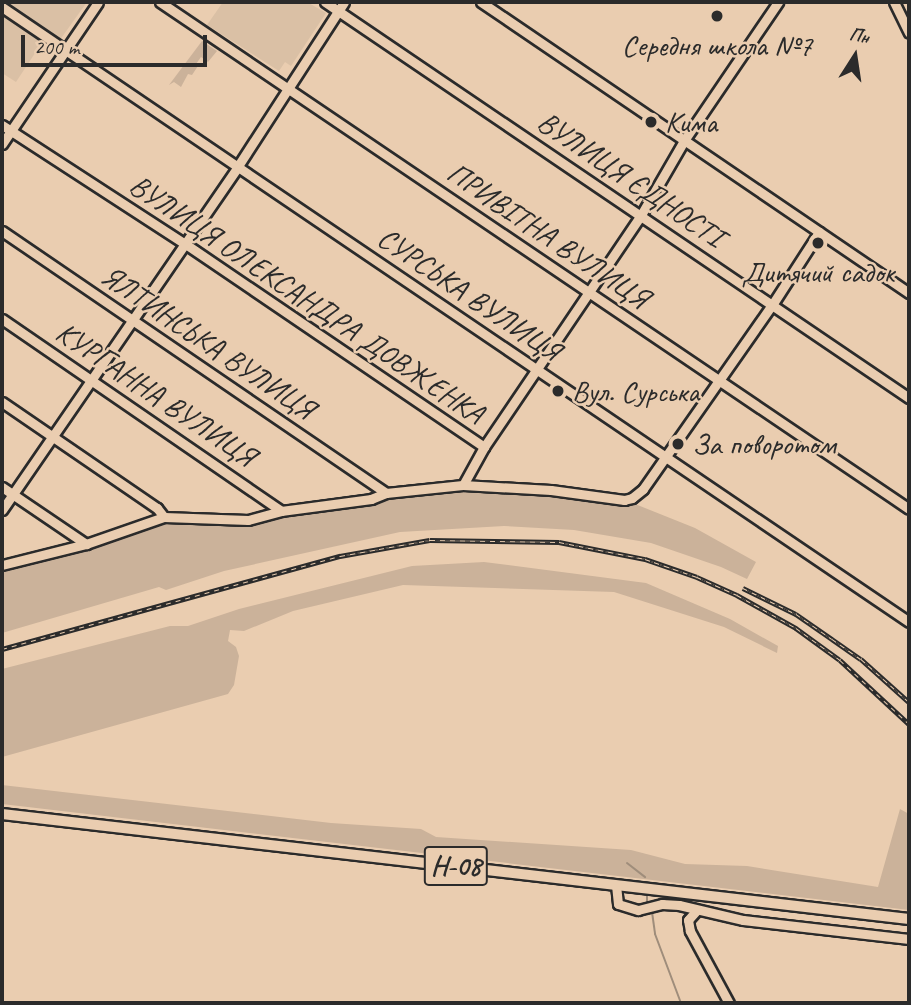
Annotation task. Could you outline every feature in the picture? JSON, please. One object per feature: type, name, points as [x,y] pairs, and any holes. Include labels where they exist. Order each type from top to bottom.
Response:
[{"type":"main road","name":"Н-08","points":[[2,814],[909,919]]},
{"type":"street","points":[[2,144],[98,2]]},
{"type":"street","name":"ПРИВІТНА ВУЛИЦЯ","points":[[160,2],[909,509]]},
{"type":"street","name":"ВУЛИЦЯ ЄДНОСТІ","points":[[326,2],[341,6],[640,215],[909,398]]},
{"type":"street","points":[[481,2],[909,293]]},
{"type":"street","points":[[484,447],[640,215],[685,139],[778,2]]},
{"type":"street","points":[[894,2],[909,33]]},
{"type":"street","points":[[2,510],[237,166],[341,6]]},
{"type":"street","name":"СУРСЬКА ВУЛИЦЯ","points":[[2,7],[909,622]]},
{"type":"street","name":"ВУЛИЦЯ ОЛЕКСАНДРА ДОВЖЕНКА","points":[[2,124],[184,243],[484,447],[463,485]]},
{"type":"street","name":"ЯЛТИНСЬКА ВУЛИЦЯ","points":[[2,231],[131,319],[137,326],[386,493]]},
{"type":"street","points":[[2,565],[86,544],[164,517],[247,520],[282,511],[344,504],[386,493],[463,485],[551,490],[624,500],[643,489],[772,305],[819,232]]},
{"type":"street","name":"КУРГАННА ВУЛИЦЯ","points":[[2,319],[282,511]]},
{"type":"street","points":[[2,402],[157,508],[164,517]]},
{"type":"street","points":[[2,487],[86,544]]},
{"type":"street","points":[[616,885],[618,904],[632,909],[662,904],[743,920],[909,939]]},
{"type":"street","points":[[696,911],[688,920],[690,931],[729,1003]]},
{"type":"shaded area","points":[[2,2],[87,2],[52,51],[41,44],[16,82],[2,73]]},
{"type":"shaded area","points":[[223,2],[307,2],[326,13],[291,66],[285,62],[279,71],[207,25]]},
{"type":"shaded area","points":[[202,41],[217,51],[208,62],[201,57],[192,75],[188,74],[181,87],[174,82],[169,85]]},
{"type":"shaded area","points":[[465,491],[521,491],[635,504],[695,528],[756,562],[747,579],[721,567],[651,543],[574,530],[504,526],[400,532],[224,571],[166,590],[159,587],[2,633],[2,571],[167,523],[250,523],[282,514],[345,510],[393,498]]},
{"type":"shaded area","points":[[484,562],[646,583],[730,619],[778,646],[777,653],[724,627],[614,592],[403,585],[293,611],[244,631],[230,630],[228,641],[236,647],[239,656],[234,685],[228,694],[2,757],[2,669],[170,626],[188,626],[239,609],[412,566]]},
{"type":"shaded area","points":[[2,785],[331,823],[421,829],[436,837],[631,850],[685,864],[747,866],[878,887],[900,809],[909,814],[909,910],[2,804]]},
{"type":"waterway","points":[[627,863],[645,877]]},
{"type":"waterway","points":[[647,896],[647,902]]},
{"type":"waterway","points":[[652,912],[655,934],[681,1003]]},
{"type":"railway","points":[[2,649],[340,556],[430,540],[559,542],[645,559],[697,577],[737,595],[796,628],[840,660],[909,724]]},
{"type":"railway","points":[[743,588],[796,614],[861,659],[909,702]]},
{"type":"place","name":"Середня школа №7","points":[[717,16]]},
{"type":"place","name":"Кима","points":[[651,122]]},
{"type":"place","name":"Дитячий садок","points":[[818,243]]},
{"type":"place","name":"Вул. Сурська","points":[[558,391]]},
{"type":"place","name":"За поворотом","points":[[678,444]]}]
